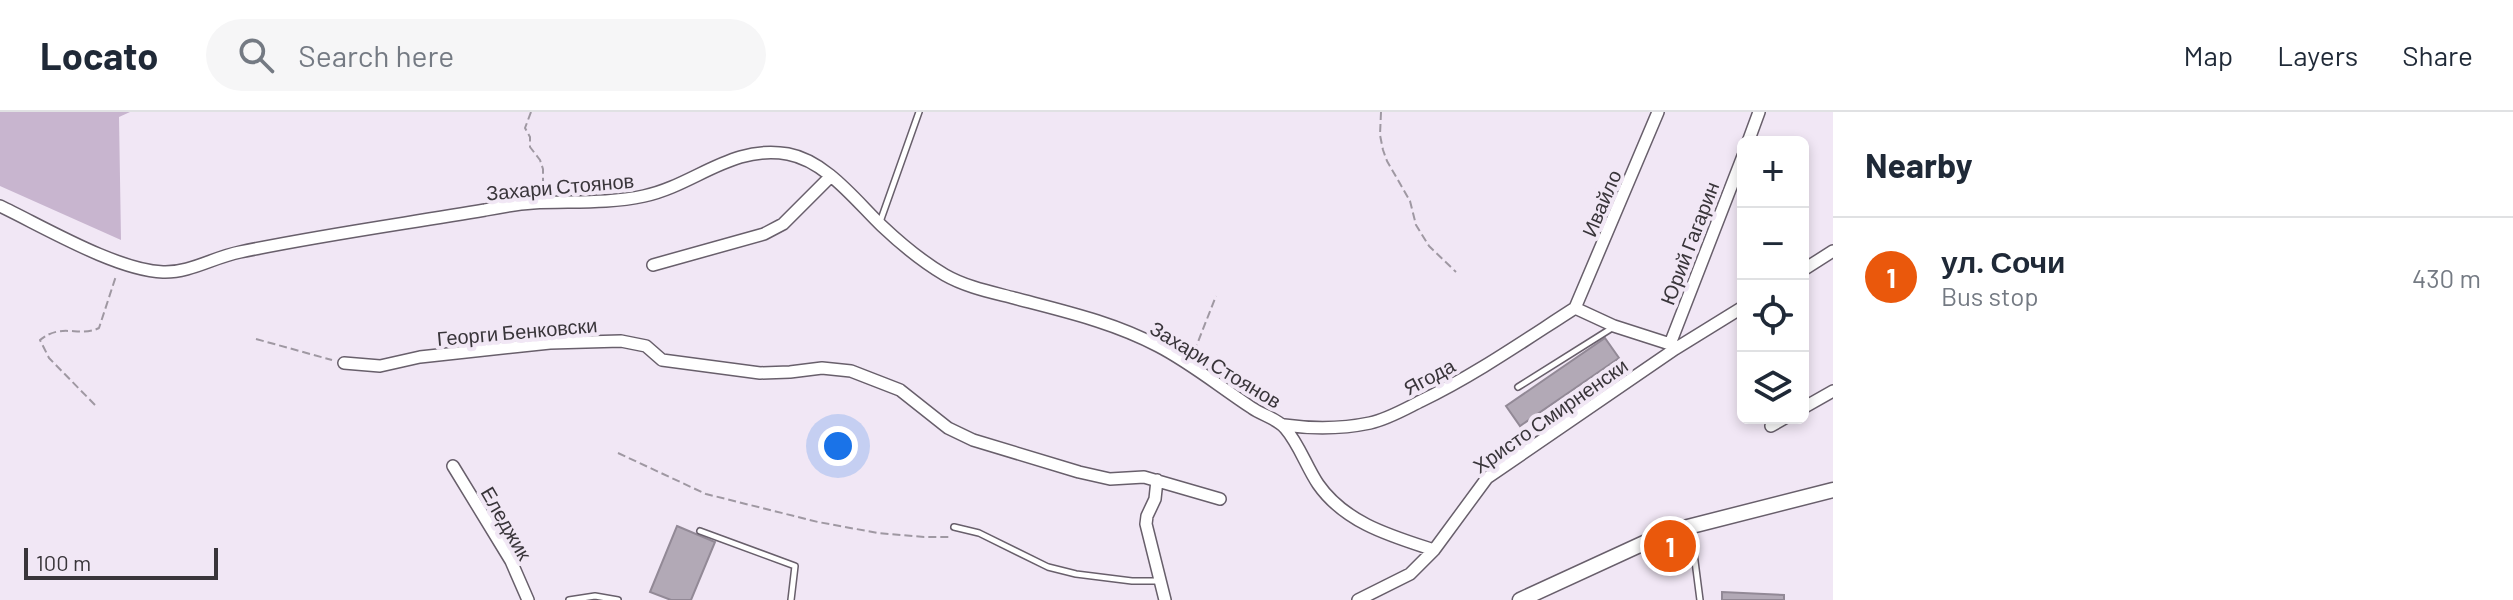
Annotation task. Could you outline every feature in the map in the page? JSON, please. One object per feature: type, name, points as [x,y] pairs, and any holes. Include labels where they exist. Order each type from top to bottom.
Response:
[{"type":"street","name":"Ивайло","points":[[1575,308],[1658,112]]},
{"type":"street","points":[[1750,136],[1759,112]]},
{"type":"street","name":"Захари Стоянов","points":[[0,206],[120,263],[143,269],[178,271],[236,253],[489,209],[643,197],[682,183],[736,156],[758,153],[792,155],[810,163],[856,197],[902,244],[947,276],[977,288],[1105,322],[1157,345],[1256,411],[1284,425],[1319,486],[1337,505],[1381,533],[1434,550]]},
{"type":"street","name":"Юрий Гагарин","points":[[1673,347],[1737,172]]},
{"type":"street","points":[[653,265],[764,234],[783,224],[830,177]]},
{"type":"street","points":[[1809,266],[1833,251]]},
{"type":"street","points":[[1575,308],[1673,347]]},
{"type":"street","name":"Ягода","points":[[1284,425],[1313,429],[1342,427],[1372,423],[1391,416],[1457,383],[1575,308]]},
{"type":"street","name":"Христо Смирненски","points":[[1358,600],[1410,574],[1434,550],[1487,478],[1673,347],[1737,310]]},
{"type":"street","name":"Георги Бенковски","points":[[344,363],[380,366],[420,357],[550,343],[621,341],[646,346],[662,360],[760,373],[822,368],[851,371],[900,390],[948,428],[973,440],[1110,479],[1144,477],[1220,499]]},
{"type":"street","points":[[1809,405],[1833,391]]},
{"type":"street","points":[[1771,426],[1774,424]]},
{"type":"street","name":"Еледжик","points":[[453,466],[511,561],[528,600]]},
{"type":"street","points":[[1157,480],[1155,499],[1146,524],[1165,600]]},
{"type":"street","points":[[1520,600],[1668,532],[1833,490]]},
{"type":"lane","points":[[879,223],[919,112]]},
{"type":"lane","points":[[1518,387],[1614,326]]},
{"type":"lane","points":[[1691,524],[1700,600]]},
{"type":"lane","points":[[954,527],[971,531],[1048,567],[1076,574],[1160,581]]},
{"type":"lane","points":[[700,531],[795,566],[791,600]]},
{"type":"lane","points":[[569,600],[595,596],[618,600]]},
{"type":"path","points":[[531,112],[525,128],[530,137],[530,147],[543,169],[540,203]]},
{"type":"path","points":[[1381,112],[1383,150],[1410,201],[1416,225],[1429,246],[1456,272]]},
{"type":"path","points":[[95,405],[49,358],[40,340],[59,330],[91,332],[99,328],[120,263]]},
{"type":"path","points":[[1189,365],[1216,296]]},
{"type":"path","points":[[256,339],[344,363]]},
{"type":"path","points":[[618,453],[706,494],[818,522],[878,533],[924,537],[953,537],[971,531]]},
{"type":"shaded area","points":[[0,112],[130,112],[119,117],[121,240],[0,186]]},
{"type":"building","points":[[1605,338],[1619,358],[1520,426],[1506,406]]},
{"type":"building","points":[[677,526],[715,542],[691,600],[671,600],[650,592]]},
{"type":"building","points":[[1722,592],[1784,595],[1784,600],[1722,600]]},
{"type":"place","name":"ул. Сочи","points":[[1670,546]]}]
